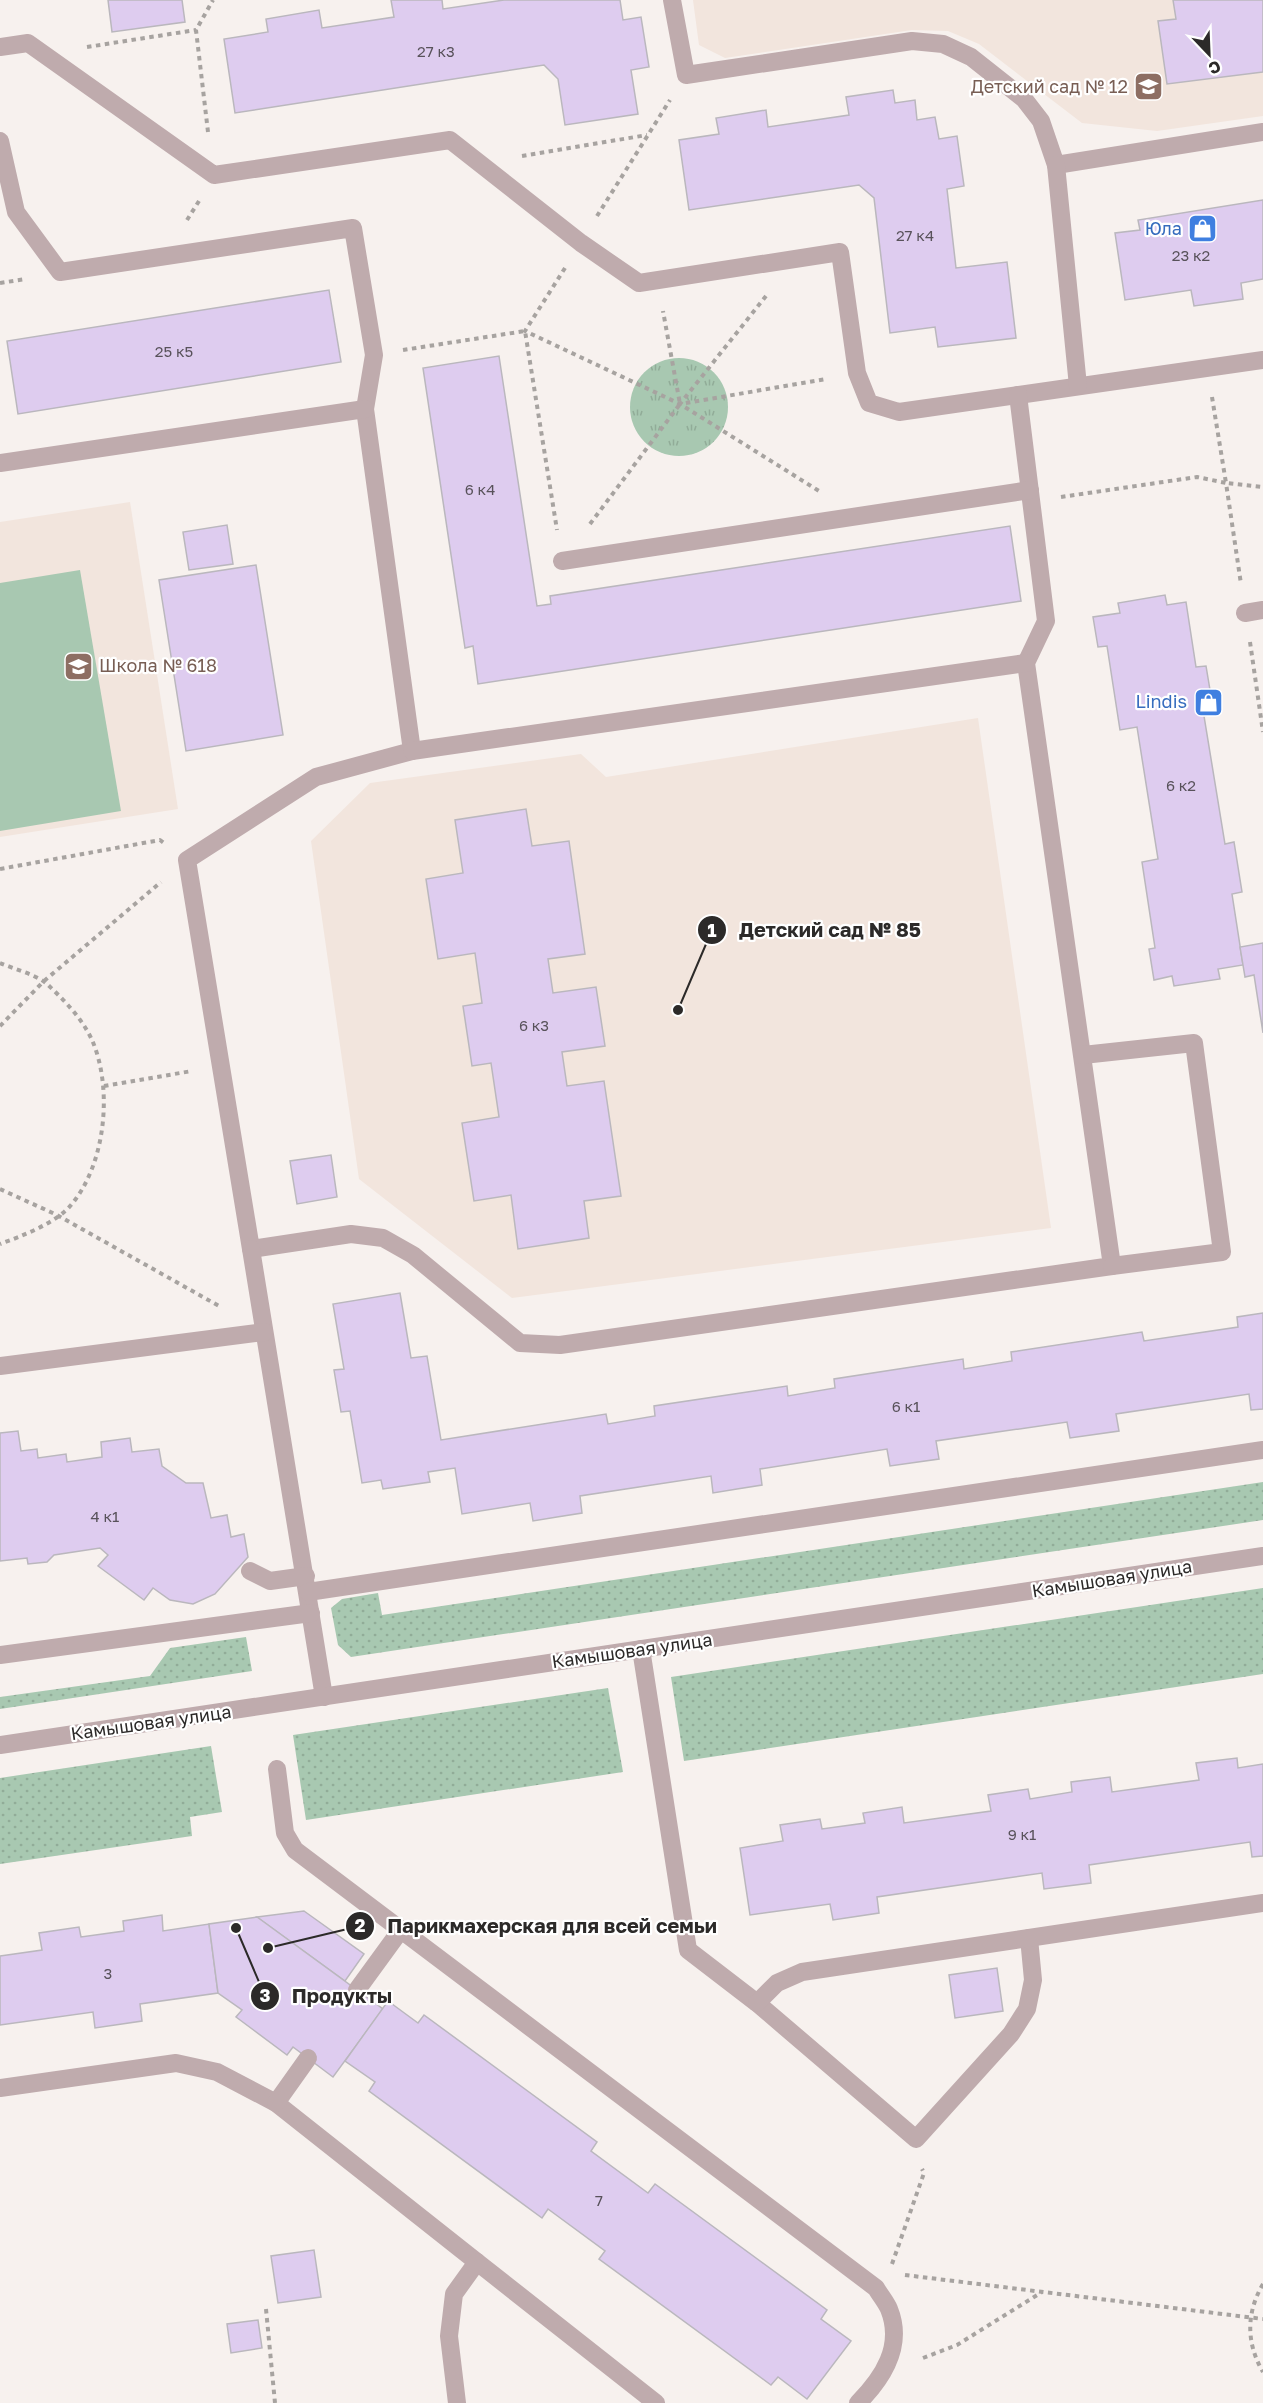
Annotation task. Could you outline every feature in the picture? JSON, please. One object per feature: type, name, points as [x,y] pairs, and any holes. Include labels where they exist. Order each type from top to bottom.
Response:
[{"type":"street","points":[[672,0],[686,75],[912,42],[943,44],[971,57],[1024,99],[1041,121],[1056,165],[1078,386]]},
{"type":"street","points":[[0,47],[28,43],[214,175],[450,140],[580,243],[639,283],[840,252],[857,373],[869,403],[899,412],[1263,360]]},
{"type":"street","points":[[1056,165],[1263,132]]},
{"type":"street","points":[[0,141],[16,212],[60,273],[353,228],[374,355],[365,409],[412,751]]},
{"type":"street","points":[[1018,395],[1046,621],[1026,663],[1112,1266]]},
{"type":"street","points":[[0,463],[365,409]]},
{"type":"street","points":[[562,561],[860,516],[1030,496]]},
{"type":"street","points":[[324,1697],[188,860],[316,777],[412,751],[1026,663]]},
{"type":"street","points":[[251,1249],[351,1234],[383,1238],[413,1255],[520,1343],[560,1345],[1222,1252],[1194,1043],[1083,1055]]},
{"type":"street","points":[[0,1366],[264,1332]]},
{"type":"street","points":[[250,1571],[270,1581],[307,1584],[1263,1450]]},
{"type":"street","name":"Камышовая улица","points":[[0,1745],[1263,1556]]},
{"type":"street","points":[[0,1655],[311,1612]]},
{"type":"street","points":[[641,1649],[688,1950],[757,2003],[916,2139],[1011,2034],[1027,2009],[1033,1980],[1029,1938]]},
{"type":"street","points":[[277,1769],[285,1833],[295,1850],[876,2288],[889,2309],[894,2337],[890,2361],[870,2391],[858,2403]]},
{"type":"street","points":[[757,2003],[777,1983],[802,1972],[1263,1903]]},
{"type":"street","points":[[357,1990],[400,1931]]},
{"type":"street","points":[[276,2103],[308,2058]]},
{"type":"street","points":[[0,2088],[176,2063],[217,2072],[276,2103],[656,2403]]},
{"type":"street","points":[[457,2403],[449,2336],[454,2294],[477,2262]]},
{"type":"path","points":[[43,54],[196,30]]},
{"type":"path","points":[[562,561],[525,331],[686,75]]},
{"type":"path","points":[[479,163],[648,135]]},
{"type":"path","points":[[562,561],[680,404],[796,258]]},
{"type":"path","points":[[657,280],[680,404]]},
{"type":"path","points":[[374,355],[525,331],[680,404],[860,516]]},
{"type":"path","points":[[1207,368],[1226,483],[1254,611],[1263,732]]},
{"type":"path","points":[[680,404],[857,373]]},
{"type":"path","points":[[1030,496],[1197,477],[1263,487]]},
{"type":"path","points":[[0,869],[160,840],[188,860],[44,981],[0,1026]]},
{"type":"path","points":[[0,963],[44,981],[73,1011],[92,1040],[104,1086],[103,1126],[92,1171],[71,1206],[34,1231],[0,1244]]},
{"type":"path","points":[[104,1086],[221,1066]]},
{"type":"path","points":[[0,1189],[57,1215],[264,1332]]},
{"type":"path","points":[[876,2288],[889,2273],[924,2173],[916,2139]]},
{"type":"path","points":[[889,2273],[1263,2319]]},
{"type":"path","points":[[1263,2284],[1256,2296],[1250,2317],[1250,2338],[1255,2358],[1263,2372]]},
{"type":"path","points":[[890,2361],[926,2358],[957,2345],[1042,2292]]},
{"type":"path","points":[[266,2309],[275,2403]]},
{"type":"shaded area","name":"Детский сад № 12","points":[[693,0],[1263,0],[1263,116],[1157,131],[1082,123],[979,44],[948,31],[912,30],[725,58],[699,45]]},
{"type":"shaded area","name":"Школа № 618","points":[[130,502],[178,809],[0,837],[0,522]]},
{"type":"shaded area","points":[[978,718],[1051,1228],[512,1298],[359,1179],[311,841],[370,783],[581,754],[606,777]]},
{"type":"green space","points":[[669,358],[689,358],[714,372],[725,388],[728,407],[725,426],[714,442],[689,456],[669,456],[652,448],[638,434],[630,417],[630,397],[638,380],[652,366]]},
{"type":"green space","points":[[80,570],[121,811],[0,831],[0,583]]},
{"type":"green space","points":[[1263,1482],[1263,1520],[351,1657],[338,1645],[331,1608],[342,1599],[378,1593],[382,1615]]},
{"type":"green space","points":[[1263,1588],[1263,1674],[684,1761],[671,1677]]},
{"type":"green space","points":[[246,1637],[252,1671],[0,1709],[0,1697],[150,1676],[170,1648]]},
{"type":"green space","points":[[608,1688],[623,1772],[306,1820],[293,1735]]},
{"type":"green space","points":[[211,1746],[222,1812],[190,1817],[192,1836],[0,1864],[0,1778]]},
{"type":"building","points":[[108,0],[182,0],[185,22],[112,32]]},
{"type":"building","points":[[391,0],[442,0],[443,9],[504,0],[620,0],[623,20],[641,17],[649,67],[631,70],[638,114],[565,125],[558,79],[544,65],[235,113],[224,39],[268,32],[266,19],[319,10],[322,28],[394,17]]},
{"type":"building","points":[[1173,0],[1263,0],[1263,72],[1167,84],[1158,21],[1176,19]]},
{"type":"building","points":[[893,90],[895,103],[915,100],[917,120],[935,117],[939,139],[957,136],[964,186],[947,189],[956,268],[1007,262],[1016,338],[938,347],[935,327],[890,333],[874,198],[859,185],[689,210],[679,140],[719,134],[716,118],[766,110],[768,127],[849,115],[846,97]]},
{"type":"building","points":[[1263,200],[1263,279],[1241,283],[1243,299],[1194,306],[1191,290],[1125,300],[1115,233],[1140,230],[1138,220]]},
{"type":"building","points":[[329,290],[341,362],[18,414],[7,341]]},
{"type":"building","points":[[499,356],[537,606],[551,604],[550,596],[1010,526],[1021,601],[478,684],[473,646],[465,648],[423,368]]},
{"type":"building","points":[[227,525],[233,564],[189,570],[183,532]]},
{"type":"building","points":[[256,565],[283,735],[186,751],[159,580]]},
{"type":"building","points":[[1165,595],[1167,605],[1186,602],[1196,667],[1206,666],[1214,714],[1204,716],[1225,844],[1234,842],[1242,892],[1232,894],[1243,965],[1218,969],[1220,979],[1174,986],[1172,976],[1154,980],[1149,949],[1155,948],[1142,862],[1158,859],[1137,727],[1120,730],[1107,646],[1098,647],[1093,617],[1120,613],[1118,603]]},
{"type":"building","points":[[526,809],[532,846],[569,841],[585,954],[548,959],[553,993],[596,987],[605,1046],[562,1052],[567,1086],[604,1081],[621,1196],[584,1201],[589,1238],[518,1249],[511,1195],[474,1201],[462,1123],[499,1117],[491,1063],[472,1066],[463,1006],[482,1003],[475,953],[438,959],[426,879],[463,873],[455,820]]},
{"type":"building","points":[[1263,943],[1263,1033],[1254,975],[1245,977],[1240,947]]},
{"type":"building","points":[[331,1155],[337,1197],[297,1204],[290,1161]]},
{"type":"building","points":[[400,1293],[411,1358],[427,1356],[441,1440],[606,1414],[608,1424],[655,1416],[654,1406],[787,1386],[788,1396],[835,1388],[834,1379],[963,1359],[964,1369],[1012,1361],[1011,1352],[1142,1332],[1144,1341],[1238,1327],[1237,1317],[1263,1313],[1263,1409],[1251,1410],[1249,1394],[1116,1414],[1119,1431],[1070,1438],[1067,1422],[936,1441],[939,1459],[890,1466],[887,1449],[760,1469],[762,1485],[713,1493],[711,1476],[580,1496],[582,1513],[533,1521],[530,1503],[462,1514],[455,1468],[428,1472],[430,1482],[383,1489],[381,1480],[362,1483],[350,1411],[341,1412],[334,1370],[344,1369],[333,1304]]},
{"type":"building","points":[[18,1431],[21,1451],[37,1449],[38,1458],[66,1454],[67,1462],[102,1457],[101,1442],[130,1438],[132,1452],[159,1449],[162,1466],[186,1483],[203,1483],[211,1518],[227,1515],[231,1537],[244,1534],[248,1557],[215,1594],[193,1604],[170,1600],[153,1588],[144,1600],[98,1566],[108,1555],[100,1548],[54,1555],[47,1562],[28,1564],[27,1558],[0,1561],[0,1433]]},
{"type":"building","points":[[1237,1758],[1238,1768],[1263,1764],[1263,1856],[1252,1857],[1250,1842],[1089,1865],[1091,1883],[1044,1889],[1042,1873],[877,1897],[879,1913],[833,1920],[830,1904],[750,1915],[740,1848],[783,1841],[780,1825],[820,1819],[822,1829],[865,1823],[863,1813],[902,1807],[904,1823],[991,1811],[988,1795],[1028,1789],[1030,1799],[1072,1792],[1071,1782],[1110,1777],[1112,1792],[1199,1780],[1196,1763]]},
{"type":"building","points":[[304,1911],[364,1954],[345,1981],[257,1917]]},
{"type":"building","points":[[162,1915],[163,1931],[209,1924],[218,1993],[140,2004],[142,2021],[95,2028],[93,2012],[0,2025],[0,1956],[42,1950],[39,1933],[79,1927],[81,1937],[124,1931],[123,1921]]},
{"type":"building","points":[[257,1917],[383,2009],[333,2077],[293,2047],[287,2055],[236,2017],[242,2010],[218,1993],[209,1924]]},
{"type":"building","points":[[997,1968],[1003,2011],[955,2018],[949,1975]]},
{"type":"building","points":[[388,2001],[418,2023],[424,2015],[597,2142],[591,2151],[648,2193],[655,2184],[827,2310],[821,2319],[851,2341],[807,2399],[778,2377],[771,2385],[599,2259],[605,2251],[548,2209],[542,2218],[369,2091],[375,2082],[345,2061]]},
{"type":"building","points":[[314,2250],[321,2297],[278,2303],[271,2256]]},
{"type":"building","points":[[258,2320],[262,2348],[231,2353],[227,2324]]},
{"type":"place","name":"Детский сад № 12","points":[[1149,87]]},
{"type":"place","name":"Юла","points":[[1203,229]]},
{"type":"place","name":"Школа № 618","points":[[78,666]]},
{"type":"place","name":"Lindis","points":[[1208,702]]},
{"type":"place","name":"Детский сад № 85","points":[[678,1010]]},
{"type":"place","name":"Продукты","points":[[236,1928]]},
{"type":"place","name":"Парикмахерская для всей семьи","points":[[268,1948]]}]
